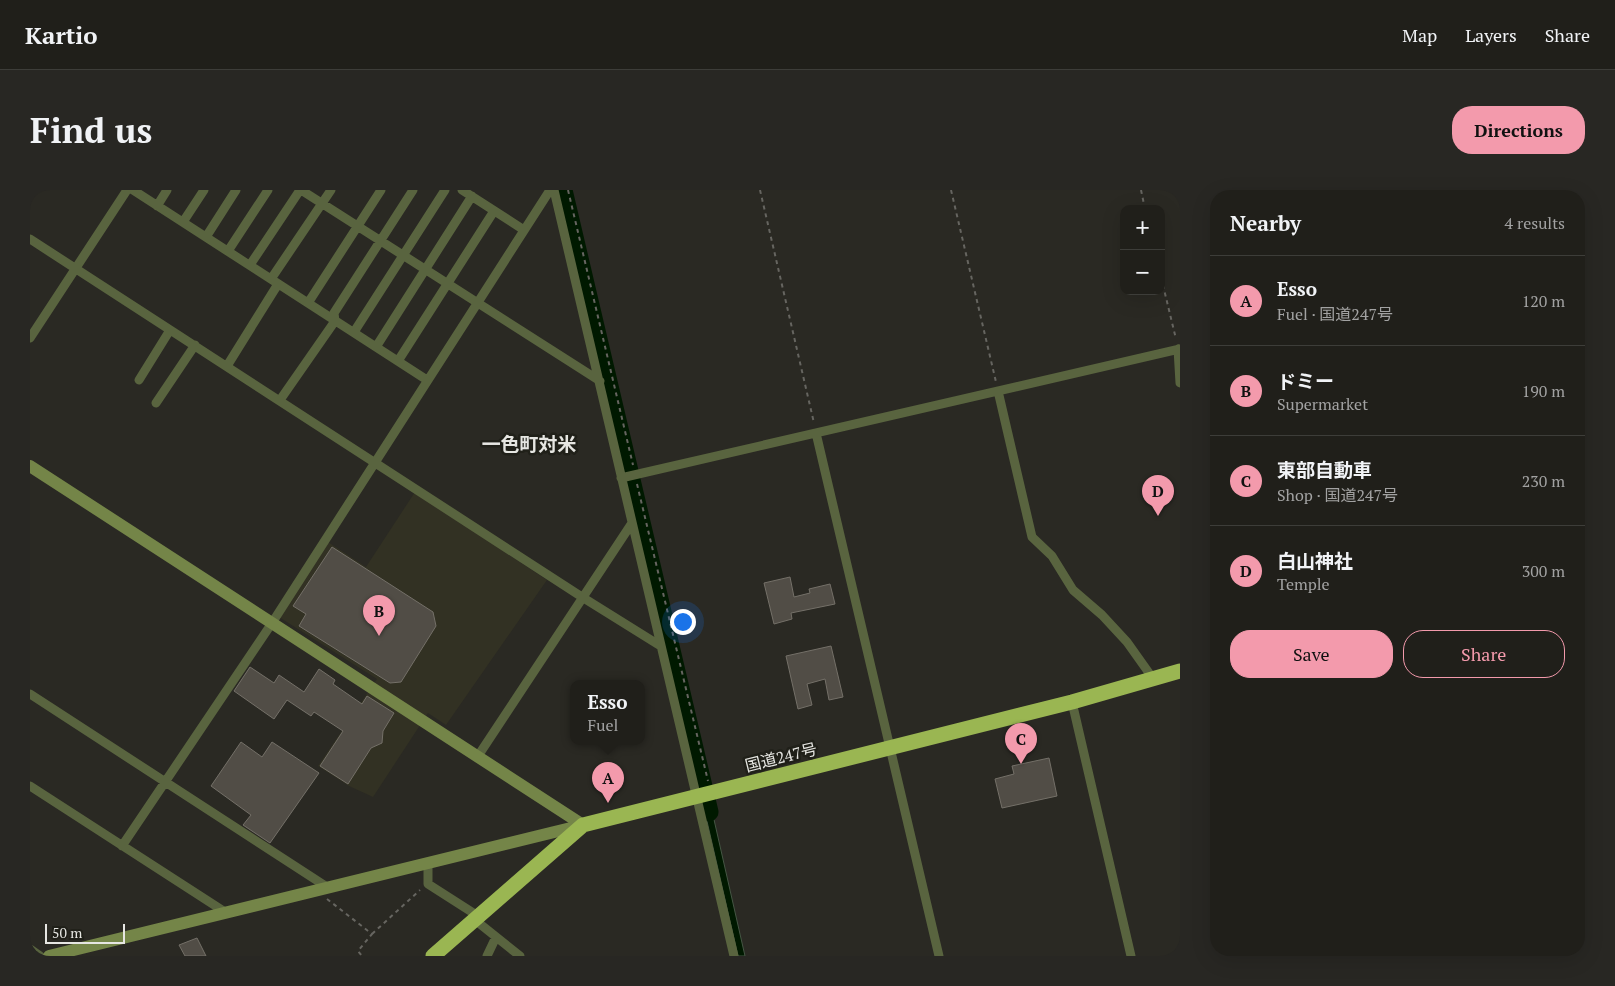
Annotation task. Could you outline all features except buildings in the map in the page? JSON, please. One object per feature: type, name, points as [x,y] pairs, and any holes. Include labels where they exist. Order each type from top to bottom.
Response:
[{"type":"highway","name":"国道247号","points":[[433,956],[583,825],[1072,702],[1180,672]]},
{"type":"street","points":[[30,338],[127,190]]},
{"type":"street","points":[[133,190],[427,380]]},
{"type":"street","points":[[157,206],[167,190]]},
{"type":"street","points":[[183,222],[204,190]]},
{"type":"street","points":[[206,237],[236,190]]},
{"type":"street","points":[[228,251],[268,190]]},
{"type":"street","points":[[250,265],[301,190],[600,381]]},
{"type":"street","points":[[227,366],[275,281],[331,190]]},
{"type":"street","points":[[308,303],[381,190]]},
{"type":"street","points":[[336,320],[334,313],[413,190]]},
{"type":"street","points":[[354,332],[445,190]]},
{"type":"street","points":[[462,190],[524,230]]},
{"type":"street","points":[[122,846],[272,623],[476,303],[552,190]]},
{"type":"street","points":[[552,190],[600,381],[659,645],[704,795],[734,956]]},
{"type":"street","points":[[376,347],[472,196]]},
{"type":"street","points":[[398,361],[494,211]]},
{"type":"street","points":[[30,239],[659,645]]},
{"type":"street","points":[[280,400],[336,320]]},
{"type":"street","points":[[139,380],[170,330]]},
{"type":"street","points":[[156,403],[195,345]]},
{"type":"street","points":[[621,478],[1179,349],[1180,383]]},
{"type":"street","points":[[998,391],[1032,537],[1052,556],[1073,590],[1102,614],[1127,642],[1154,680]]},
{"type":"street","points":[[816,432],[939,956]]},
{"type":"street","points":[[30,466],[583,825]]},
{"type":"street","points":[[478,756],[632,523]]},
{"type":"street","points":[[30,694],[166,782],[322,889]]},
{"type":"street","points":[[1072,702],[1131,956]]},
{"type":"street","points":[[30,786],[225,912]]},
{"type":"street","points":[[49,956],[583,825]]},
{"type":"street","points":[[428,863],[428,884],[476,918],[520,956]]},
{"type":"street","points":[[487,956],[496,937]]},
{"type":"street","points":[[30,949],[40,956]]},
{"type":"path","points":[[568,190],[635,475],[704,795]]},
{"type":"path","points":[[760,190],[816,432]]},
{"type":"path","points":[[951,190],[998,391]]},
{"type":"path","points":[[1141,190],[1144,205]]},
{"type":"path","points":[[1165,293],[1179,349]]},
{"type":"path","points":[[362,956],[358,951],[372,934],[428,884]]},
{"type":"path","points":[[322,889],[372,934]]},
{"type":"shaded area","points":[[415,492],[547,580],[446,725],[428,713],[373,797],[349,786],[318,766],[377,679],[279,617],[328,542],[366,567]]},
{"type":"shaded area","points":[[710,802],[745,956],[738,956],[703,804]]},
{"type":"waterway","points":[[563,190],[709,812]]},
{"type":"place","name":"白山神社","points":[[1158,516]]},
{"type":"place","name":"ドミー","points":[[379,636]]},
{"type":"place","name":"東部自動車","points":[[1021,764]]},
{"type":"place","name":"Esso","points":[[608,803]]},
{"type":"district","name":"一色町対米","points":[[529,444]]}]
